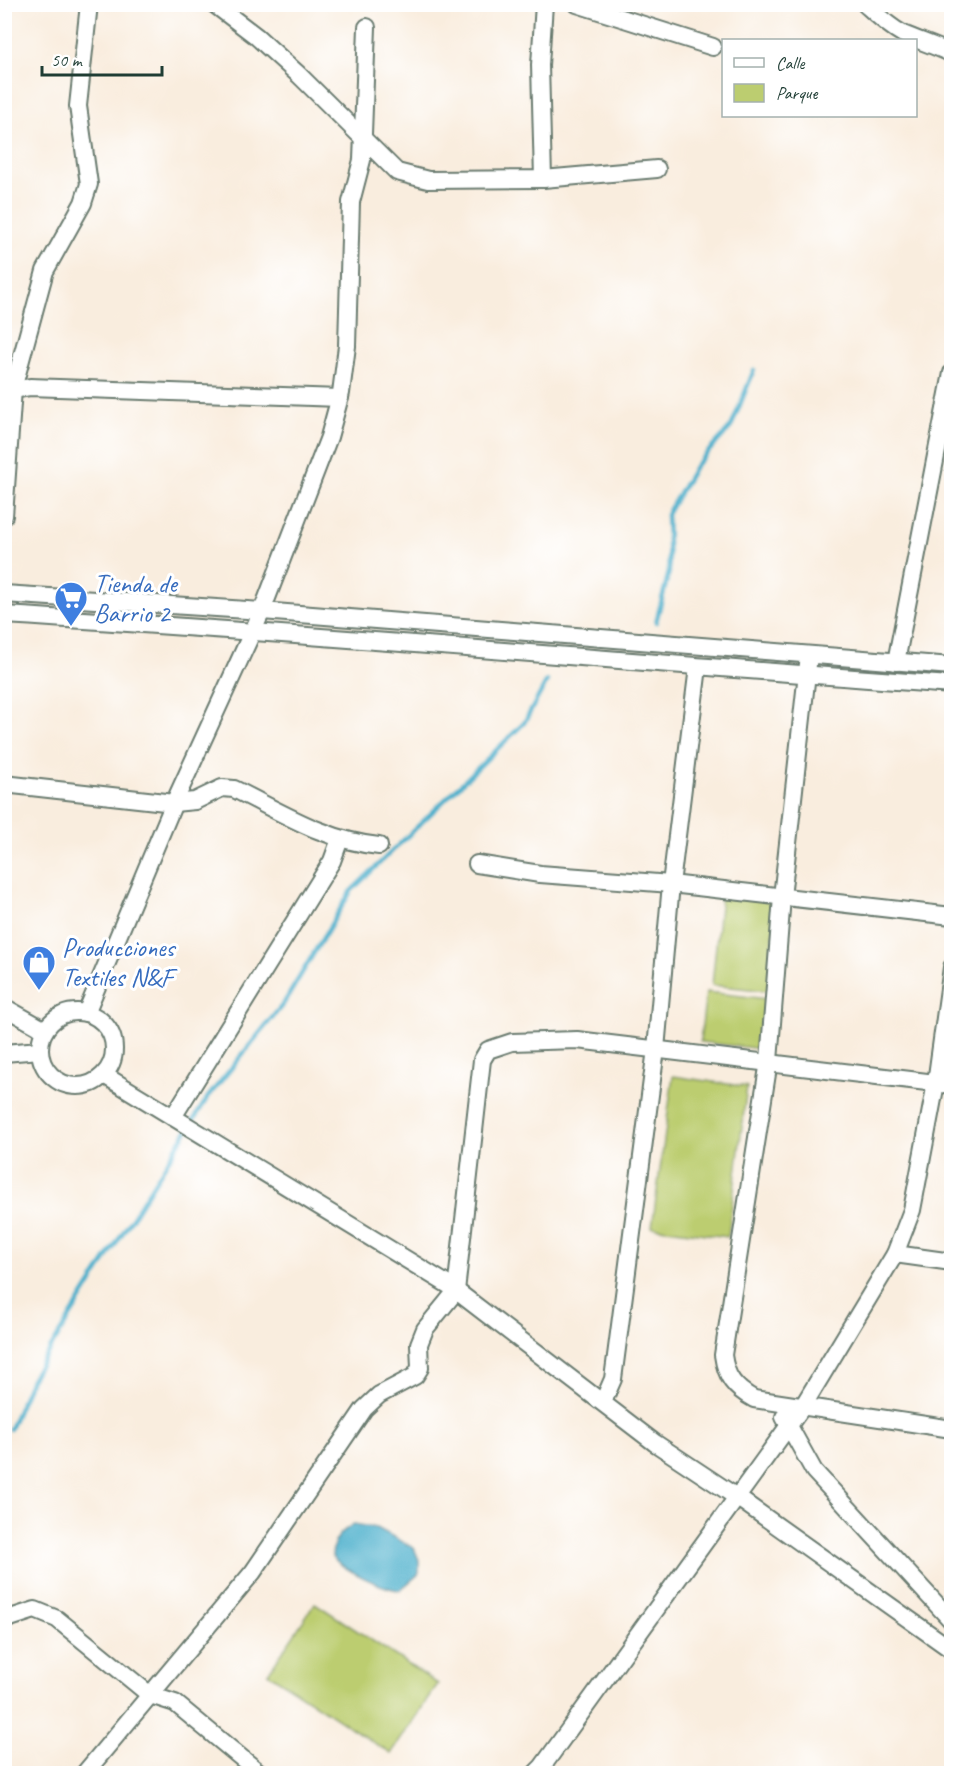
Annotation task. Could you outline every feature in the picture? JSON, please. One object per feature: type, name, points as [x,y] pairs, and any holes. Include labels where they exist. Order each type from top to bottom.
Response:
[{"type":"street","points":[[4,516],[9,391],[45,271],[83,203],[89,184],[78,106],[89,4]]},
{"type":"street","points":[[214,4],[282,59],[397,172],[428,180],[543,179],[657,168]]},
{"type":"street","points":[[543,179],[540,76],[544,4]]},
{"type":"street","points":[[578,4],[713,47]]},
{"type":"street","points":[[865,4],[884,22],[904,34],[930,43],[951,54]]},
{"type":"street","points":[[86,1013],[174,803],[262,611],[325,447],[340,398],[346,346],[351,202],[362,160],[361,137],[367,27]]},
{"type":"street","points":[[896,662],[951,373]]},
{"type":"street","points":[[9,391],[30,387],[340,398]]},
{"type":"street","points":[[4,594],[262,611],[951,666]]},
{"type":"street","points":[[4,615],[253,630],[698,667],[951,685]]},
{"type":"street","points":[[809,655],[782,897],[769,1061],[723,1355],[729,1378],[737,1390],[754,1399],[951,1429]]},
{"type":"street","points":[[603,1402],[613,1379],[656,1049],[671,884],[698,667]]},
{"type":"street","points":[[4,784],[174,803],[195,801],[222,788],[234,789],[340,839],[379,846]]},
{"type":"street","points":[[172,1117],[332,861],[340,839]]},
{"type":"street","points":[[477,864],[540,874],[671,884],[951,916]]},
{"type":"street","points":[[535,1773],[542,1767],[803,1406],[896,1254],[912,1210],[944,1084],[951,968]]},
{"type":"street","points":[[4,1007],[45,1030]]},
{"type":"street","points":[[86,1013],[105,1024],[114,1044],[110,1066],[104,1075],[94,1082],[82,1086],[64,1083],[48,1073],[40,1050],[45,1030],[62,1015],[86,1013]]},
{"type":"street","points":[[84,1773],[253,1572],[364,1409],[379,1395],[414,1376],[420,1368],[419,1344],[425,1329],[456,1291],[482,1060],[488,1050],[512,1042],[577,1040],[769,1061],[944,1084]]},
{"type":"street","points":[[4,1053],[40,1050]]},
{"type":"street","points":[[104,1075],[456,1291],[655,1443],[738,1498],[951,1650]]},
{"type":"street","points":[[896,1254],[951,1262]]},
{"type":"street","points":[[772,1401],[789,1423],[814,1471],[951,1621]]},
{"type":"street","points":[[4,1620],[35,1610],[57,1619],[150,1695],[175,1703],[261,1773]]},
{"type":"green space","points":[[721,896],[777,901],[768,991],[712,985]]},
{"type":"green space","points":[[706,992],[768,999],[762,1049],[700,1042]]},
{"type":"green space","points":[[673,1076],[747,1087],[728,1237],[652,1227]]},
{"type":"green space","points":[[315,1603],[438,1684],[391,1754],[268,1673]]},
{"type":"water","points":[[354,1524],[377,1528],[414,1548],[419,1560],[419,1574],[400,1590],[363,1578],[344,1567],[332,1556],[333,1550],[341,1533]]},
{"type":"waterway","points":[[656,622],[669,572],[667,514],[696,465],[731,427],[754,370]]},
{"type":"waterway","points":[[10,1429],[31,1379],[208,1097],[284,1003],[351,891],[524,723],[547,681]]},
{"type":"place","name":"Tienda de Barrio 2","points":[[71,627]]},
{"type":"place","name":"Producciones Textiles N&F","points":[[39,991]]}]
